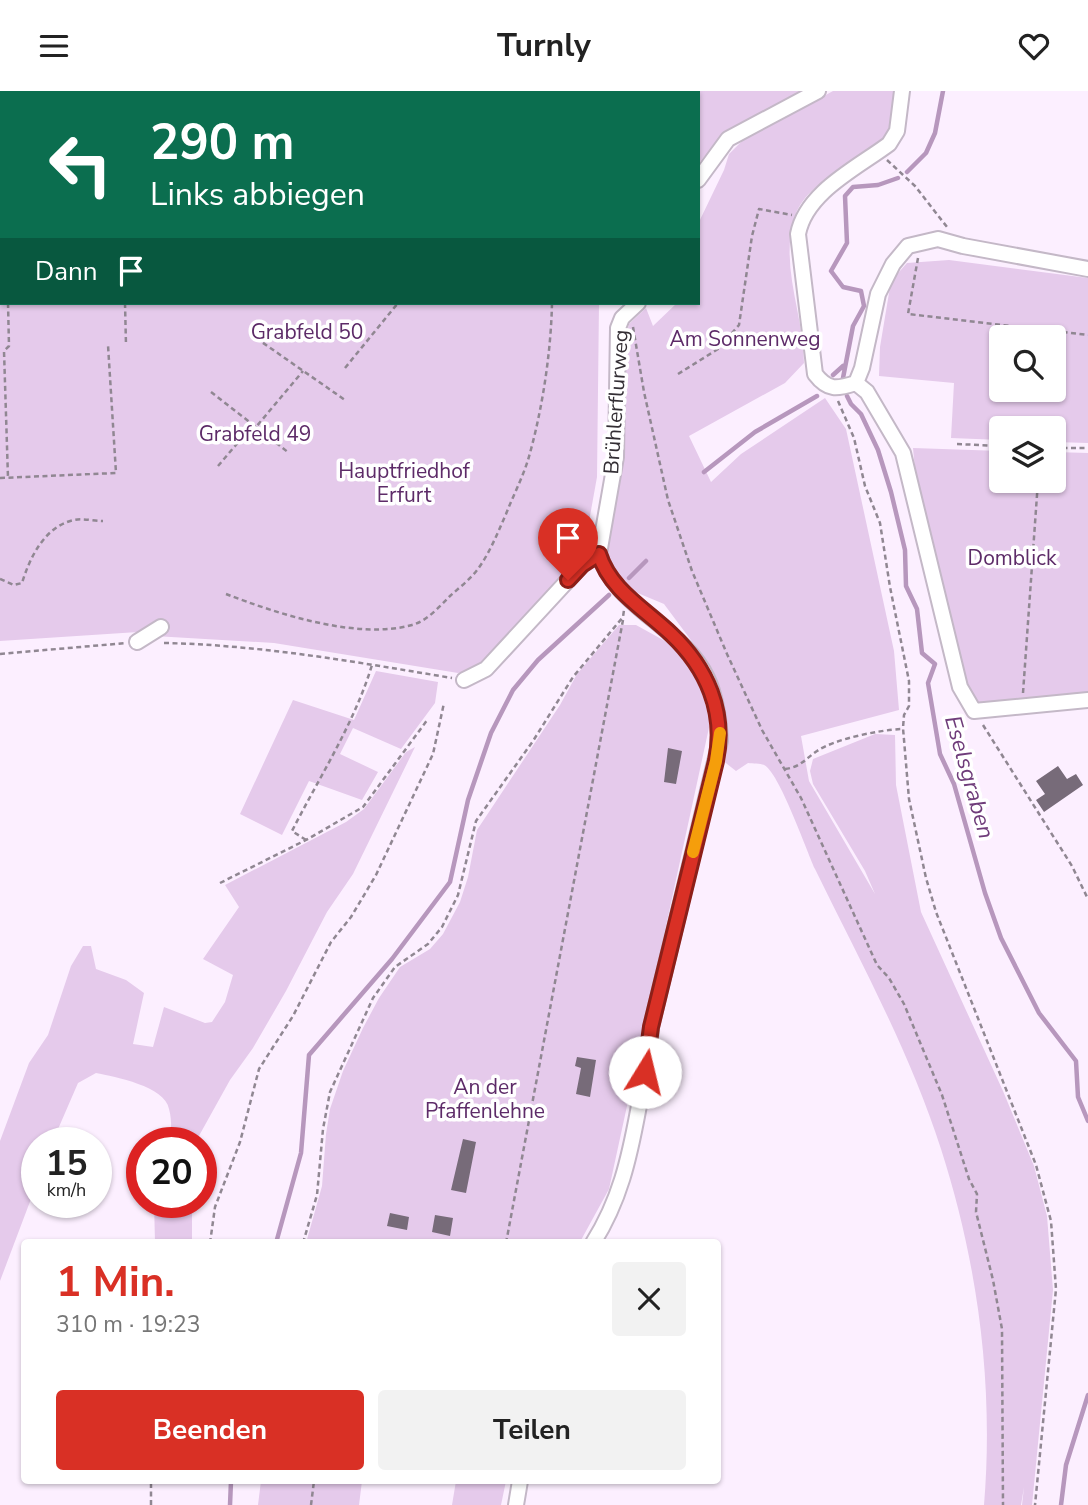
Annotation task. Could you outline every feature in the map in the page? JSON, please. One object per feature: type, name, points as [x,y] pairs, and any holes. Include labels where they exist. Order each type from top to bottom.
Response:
[{"type":"lane","points":[[700,177],[728,139],[818,91]]},
{"type":"lane","points":[[856,383],[835,389],[823,385],[815,374],[797,244],[803,217],[827,190],[889,144],[897,131],[902,91]]},
{"type":"lane","points":[[856,383],[862,368],[878,295],[893,264],[908,246],[938,239],[1088,269]]},
{"type":"lane","name":"Brühlerflurweg","points":[[599,554],[616,457],[618,328],[622,318],[634,307]]},
{"type":"lane","points":[[856,383],[867,392],[903,453],[960,687],[974,711],[1088,700]]},
{"type":"lane","points":[[464,680],[486,669],[582,565],[599,554],[603,566],[627,597],[671,634],[707,677],[715,706],[720,741],[651,1027],[650,1050],[628,1165],[614,1206],[595,1239]]},
{"type":"lane","points":[[137,642],[161,627]]},
{"type":"lane","points":[[516,1505],[520,1484]]},
{"type":"path","points":[[889,144],[887,162],[915,187],[963,246]]},
{"type":"path","points":[[678,374],[718,349],[739,325],[752,236],[760,209],[803,217]]},
{"type":"path","points":[[920,243],[908,314],[1088,335]]},
{"type":"path","points":[[8,305],[9,346],[4,351],[8,478]]},
{"type":"path","points":[[125,305],[127,345]]},
{"type":"path","points":[[345,368],[396,305]]},
{"type":"path","points":[[226,594],[295,619],[349,626],[386,629],[415,625],[427,618],[485,559],[528,460],[551,337],[552,305]]},
{"type":"path","points":[[634,307],[653,436],[668,500],[688,559],[762,730],[825,848],[838,884],[877,965],[889,978],[904,1004],[942,1095],[969,1179],[977,1194],[976,1212],[1002,1329],[1003,1505]]},
{"type":"path","points":[[256,338],[345,400]]},
{"type":"path","points":[[0,478],[116,473],[108,345]]},
{"type":"path","points":[[218,466],[303,371]]},
{"type":"path","points":[[835,389],[854,438],[865,486],[880,523],[909,681],[909,706],[904,715],[902,729],[909,799],[926,878],[936,912],[1036,1165],[1051,1221],[1056,1289],[1035,1505]]},
{"type":"path","points":[[211,392],[289,453]]},
{"type":"path","points":[[957,444],[989,445]]},
{"type":"path","points":[[1066,448],[1088,448]]},
{"type":"path","points":[[1022,706],[1037,493]]},
{"type":"path","points":[[0,579],[13,585],[22,583],[29,561],[52,530],[75,520],[103,521]]},
{"type":"path","points":[[507,1239],[627,597]]},
{"type":"path","points":[[304,1239],[317,1195],[323,1129],[330,1091],[373,998],[395,967],[428,944],[442,927],[458,895],[476,821],[533,741],[573,677],[623,617]]},
{"type":"path","points":[[0,654],[137,642]]},
{"type":"path","points":[[162,643],[226,644],[464,680]]},
{"type":"path","points":[[306,840],[292,831],[348,729],[372,665]]},
{"type":"path","points":[[211,1239],[215,1207],[240,1142],[260,1069],[293,1016],[331,942],[351,917],[376,875],[433,754],[444,703]]},
{"type":"path","points":[[974,711],[1072,866],[1088,899]]},
{"type":"path","points":[[220,883],[306,840],[363,807],[428,719]]},
{"type":"path","points":[[785,769],[796,768],[816,751],[830,745],[871,731],[902,729]]},
{"type":"path","points":[[151,1484],[151,1505]]},
{"type":"path","points":[[312,1505],[314,1484]]},
{"type":"green space","points":[[700,91],[800,91],[723,135],[700,162]]},
{"type":"green space","name":"Am Sonnenweg","points":[[833,91],[897,91],[896,107],[887,133],[865,155],[811,191],[794,219],[790,237],[791,273],[804,363],[785,383],[689,436],[711,482],[741,454],[825,398],[846,429],[894,651],[899,710],[801,736],[809,781],[875,894],[865,871],[813,784],[810,771],[813,759],[875,734],[895,735],[896,785],[921,912],[1003,1091],[1034,1166],[1047,1216],[1053,1290],[1032,1505],[1022,1505],[1024,1487],[1021,1505],[984,1505],[987,1460],[985,1370],[974,1281],[954,1192],[915,1077],[815,869],[777,781],[764,765],[748,763],[736,771],[722,760],[727,726],[702,655],[664,604],[628,589],[611,567],[606,541],[620,472],[625,408],[624,343],[629,324],[646,308],[653,326],[675,305],[700,305],[700,220],[729,154],[742,141]]},
{"type":"green space","points":[[949,260],[1088,278],[1088,443],[1066,442],[1066,416],[989,416],[989,440],[951,438],[954,383],[879,376],[880,347],[891,281],[907,263]]},
{"type":"green space","name":"Hauptfriedhof Erfurt","points":[[0,305],[599,305],[597,477],[583,555],[492,654],[471,670],[458,673],[274,643],[154,636],[147,627],[138,632],[0,641]]},
{"type":"green space","name":"Domblick","points":[[913,448],[989,451],[989,493],[1066,493],[1066,452],[1088,453],[1088,695],[982,707],[973,701],[968,692],[916,481]]},
{"type":"green space","name":"An der Pfaffenlehne","points":[[619,625],[636,625],[679,652],[699,679],[710,723],[609,1189],[582,1239],[307,1239],[322,1186],[330,1109],[343,1071],[363,1028],[400,967],[430,949],[443,934],[460,902],[477,830],[560,705],[577,674]]},
{"type":"green space","points":[[376,671],[438,682],[435,703],[401,749],[353,728],[340,754],[378,772],[362,800],[309,781],[282,835],[240,814],[293,700],[354,720]]},
{"type":"green space","points":[[415,747],[353,874],[327,912],[286,991],[204,1127],[171,1127],[169,1109],[159,1094],[126,1080],[96,1073],[78,1083],[59,1127],[21,1127],[21,1218],[24,1218],[0,1281],[0,1141],[29,1063],[48,1035],[71,966],[83,946],[91,946],[96,969],[126,980],[144,993],[133,1044],[153,1047],[164,1007],[205,1023],[212,1022],[225,1002],[233,975],[203,959],[239,907],[225,885],[346,822],[364,809],[406,752]]},
{"type":"green space","points":[[154,1218],[192,1218],[192,1239],[155,1239]]},
{"type":"green space","points":[[261,1484],[362,1484],[359,1505],[258,1505]]},
{"type":"green space","points":[[456,1484],[505,1484],[501,1505],[452,1505]]},
{"type":"building","points":[[668,748],[682,751],[676,784],[664,782]]},
{"type":"building","points":[[1058,766],[1067,779],[1076,774],[1083,785],[1044,812],[1036,800],[1045,794],[1036,781]]},
{"type":"building","points":[[577,1057],[596,1060],[590,1097],[576,1094],[581,1068],[575,1066]]},
{"type":"building","points":[[463,1139],[476,1142],[466,1193],[451,1190]]},
{"type":"building","points":[[390,1213],[409,1217],[407,1230],[387,1226]]},
{"type":"building","points":[[435,1215],[453,1218],[450,1236],[432,1232]]},
{"type":"waterway","name":"Eselsgraben","points":[[907,172],[926,153],[935,133],[943,91]]},
{"type":"waterway","name":"Eselsgraben","points":[[843,378],[853,326],[864,306],[861,291],[843,287],[831,271],[847,243],[845,196],[853,187],[878,185],[898,178]]},
{"type":"waterway","points":[[833,375],[843,366]]},
{"type":"waterway","points":[[704,472],[755,432],[817,396]]},
{"type":"waterway","name":"Eselsgraben","points":[[847,396],[861,414],[878,450],[891,492],[905,550],[906,586],[917,609],[922,653],[935,664],[928,683],[940,754],[954,784],[985,893],[1001,938],[1039,1013],[1076,1061],[1078,1097],[1088,1121]]},
{"type":"waterway","points":[[629,578],[646,561]]},
{"type":"waterway","points":[[277,1239],[301,1153],[309,1055],[392,959],[450,882],[468,800],[491,733],[513,690],[538,660],[609,595]]},
{"type":"waterway","name":"Eselsgraben","points":[[1061,1505],[1066,1465],[1088,1395]]},
{"type":"waterway","points":[[230,1505],[231,1484]]},
{"type":"slow traffic","points":[[693,852],[716,761],[720,733]]},
{"type":"route","points":[[568,580],[582,565],[599,554],[603,566],[627,597],[671,634],[707,677],[719,727],[720,741],[716,761],[651,1027],[645,1072]]},
{"type":"park label","name":"Grabfeld 50","points":[[307,332]]},
{"type":"park label","name":"Grabfeld 49","points":[[255,434]]}]
